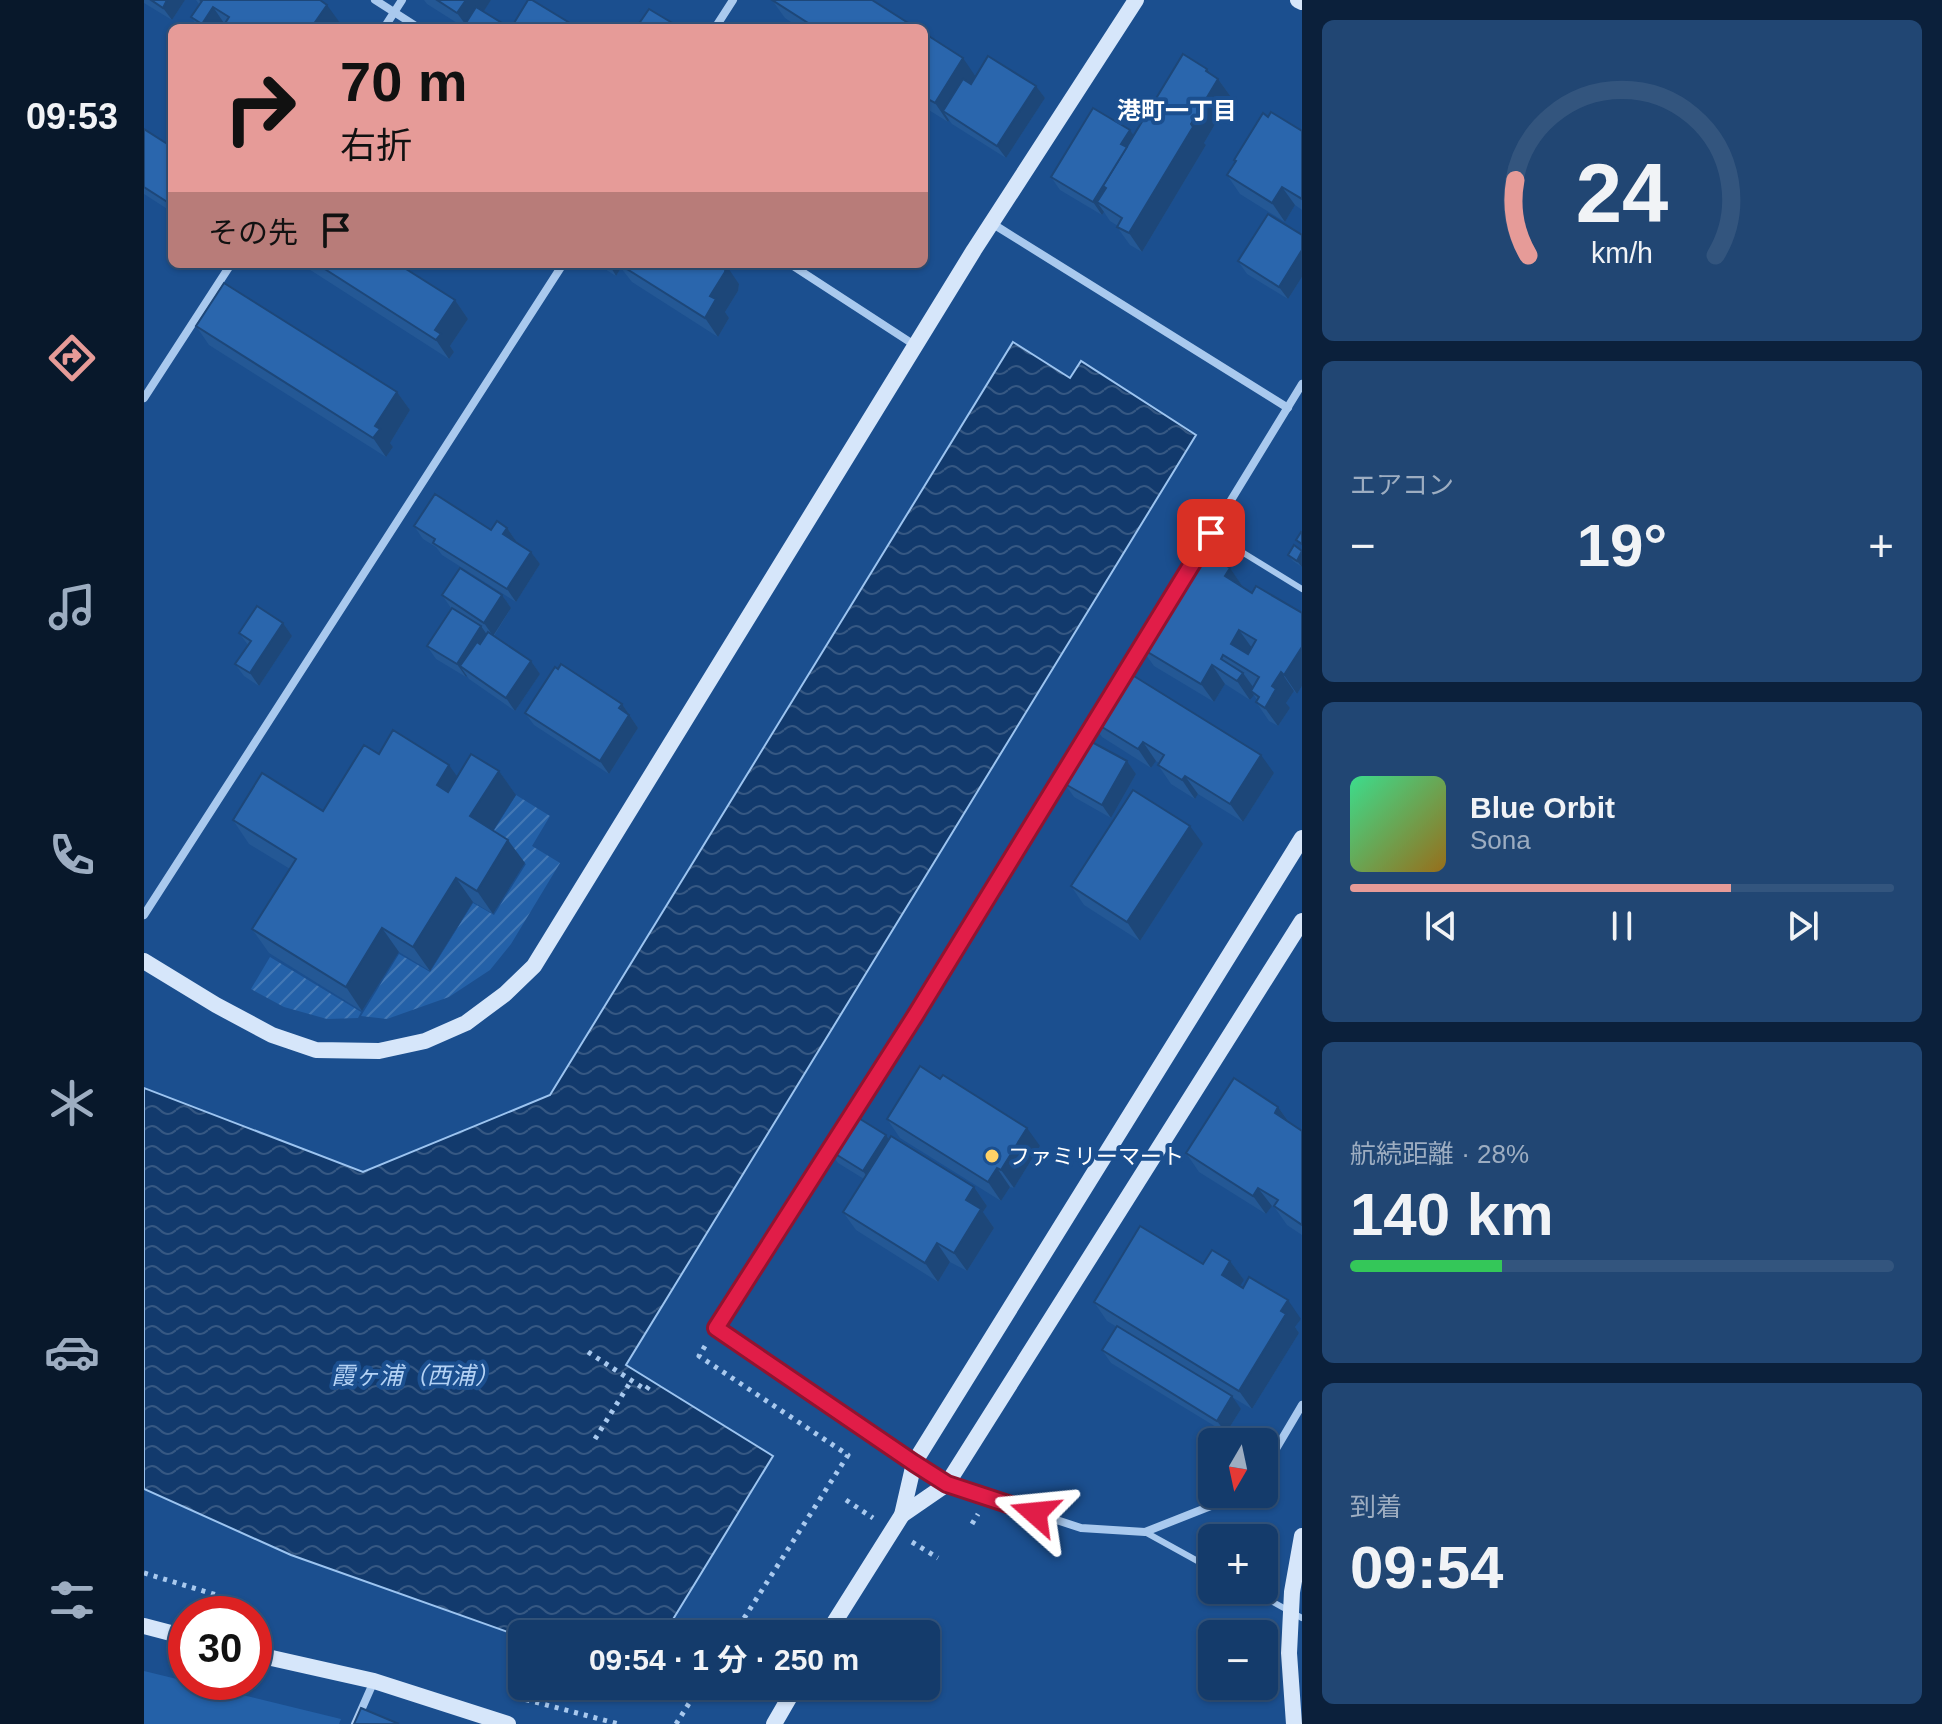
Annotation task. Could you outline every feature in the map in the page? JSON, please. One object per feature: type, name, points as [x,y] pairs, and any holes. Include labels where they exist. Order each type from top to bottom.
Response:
[{"type":"street","points":[[375,0],[412,24]]},
{"type":"street","points":[[387,24],[402,0]]},
{"type":"street","points":[[718,24],[733,0]]},
{"type":"street","points":[[144,961],[272,1035],[316,1050],[379,1051],[425,1041],[466,1023],[505,994],[534,966],[916,346],[1136,0]]},
{"type":"street","points":[[993,224],[1288,408]]},
{"type":"street","points":[[144,398],[228,268]]},
{"type":"street","points":[[144,915],[560,268]]},
{"type":"street","points":[[796,268],[916,346]]},
{"type":"street","points":[[1186,573],[1302,384]]},
{"type":"street","points":[[1112,694],[1154,627]]},
{"type":"street","points":[[1104,707],[915,1016],[716,1328],[947,1484],[1081,1528],[1145,1532],[1206,1508]]},
{"type":"street","points":[[836,1620],[902,1515],[914,1463],[1302,838]]},
{"type":"street","points":[[902,1515],[947,1484],[1302,921]]},
{"type":"street","points":[[1278,1446],[1302,1405]]},
{"type":"street","points":[[1294,1724],[1289,1653],[1292,1592],[1302,1536]]},
{"type":"street","points":[[144,1626],[168,1632]]},
{"type":"street","points":[[272,1658],[374,1681],[508,1724]]},
{"type":"street","points":[[355,1724],[374,1681]]},
{"type":"street","points":[[774,1724],[788,1700]]},
{"type":"lane","points":[[1211,533],[1302,589]]},
{"type":"lane","points":[[1145,1532],[1198,1561]]},
{"type":"lane","points":[[1276,1604],[1302,1618]]},
{"type":"path","points":[[716,1328],[699,1356],[848,1455],[743,1620]]},
{"type":"path","points":[[588,1352],[646,1390],[652,1382]]},
{"type":"path","points":[[595,1439],[631,1381]]},
{"type":"path","points":[[144,1573],[220,1596]]},
{"type":"path","points":[[676,1724],[691,1700]]},
{"type":"shaded area","points":[[516,795],[550,816],[532,846],[560,863],[511,944],[490,970],[449,997],[387,1019],[361,1016],[399,954],[430,972],[473,903],[494,915],[526,864],[488,840]]},
{"type":"shaded area","points":[[270,957],[361,1012],[358,1018],[327,1019],[284,1007],[251,989]]},
{"type":"shaded area","points":[[144,1671],[168,1677],[168,1700],[263,1700],[341,1719],[339,1724],[144,1724]]},
{"type":"water","name":"霞ヶ浦（西浦）","points":[[1013,342],[1070,378],[1081,361],[1196,435],[626,1365],[773,1456],[673,1620],[508,1620],[508,1632],[291,1555],[144,1489],[144,1088],[363,1172],[550,1095]]},
{"type":"building","points":[[151,0],[167,0],[163,8]]},
{"type":"building","points":[[320,0],[327,5],[314,24],[225,24],[229,17],[213,7],[202,24],[191,17],[202,1]]},
{"type":"building","points":[[437,0],[466,0],[457,13]]},
{"type":"building","points":[[528,0],[532,0],[571,24],[513,24]]},
{"type":"building","points":[[772,0],[872,0],[910,24],[810,24]]},
{"type":"building","points":[[476,7],[504,24],[465,24]]},
{"type":"building","points":[[649,9],[674,24],[639,24]]},
{"type":"building","points":[[928,36],[963,58],[935,103],[928,99]]},
{"type":"building","points":[[1183,54],[1218,79],[1129,233],[1117,227],[1122,218],[1097,202],[1106,188],[1103,186]]},
{"type":"building","points":[[988,56],[1036,86],[997,146],[943,111],[963,79],[971,84]]},
{"type":"building","points":[[1093,108],[1130,130],[1121,144],[1127,147],[1093,202],[1051,177]]},
{"type":"building","points":[[1271,112],[1302,131],[1302,199],[1282,187],[1272,203],[1227,175],[1263,113],[1268,117]]},
{"type":"building","points":[[144,129],[168,144],[168,202],[144,187]]},
{"type":"building","points":[[1268,214],[1302,235],[1302,250],[1279,287],[1238,261]]},
{"type":"building","points":[[323,268],[404,268],[455,300],[435,330],[441,334],[436,340]]},
{"type":"building","points":[[625,268],[726,268],[710,296],[716,299],[705,318]]},
{"type":"building","points":[[224,283],[397,392],[375,426],[380,429],[373,438],[196,326]]},
{"type":"building","points":[[435,494],[491,530],[497,521],[507,528],[503,534],[531,552],[507,589],[433,543],[435,539],[414,526]]},
{"type":"building","points":[[1294,545],[1302,551],[1297,561],[1288,555]]},
{"type":"building","points":[[1205,553],[1230,568],[1225,576],[1252,593],[1256,586],[1302,613],[1302,647],[1284,675],[1281,672],[1272,686],[1276,689],[1265,708],[1256,702],[1259,697],[1251,691],[1259,677],[1223,655],[1221,659],[1243,673],[1237,681],[1212,665],[1201,684],[1141,648],[1143,645],[1139,643],[1190,559],[1196,557],[1201,560]],"holes":[[[1239,630],[1256,640],[1248,654],[1231,644]]]},
{"type":"building","points":[[460,568],[502,595],[484,623],[442,595]]},
{"type":"building","points":[[257,606],[283,623],[250,673],[235,664],[251,641],[239,633]]},
{"type":"building","points":[[452,608],[481,626],[457,664],[427,646]]},
{"type":"building","points":[[488,632],[531,661],[506,698],[460,666]]},
{"type":"building","points":[[561,664],[622,704],[619,708],[629,715],[600,761],[525,713],[555,667],[558,669]]},
{"type":"building","points":[[1121,668],[1261,755],[1230,804],[1185,776],[1182,780],[1158,765],[1164,755],[1143,742],[1138,749],[1089,719]]},
{"type":"building","points":[[393,730],[449,765],[437,785],[448,792],[471,754],[499,771],[470,816],[508,840],[477,891],[456,878],[413,947],[382,928],[346,987],[252,929],[296,859],[233,820],[262,773],[323,811],[364,745],[379,754]]},
{"type":"building","points":[[1090,741],[1127,761],[1102,805],[1065,784]]},
{"type":"building","points":[[1133,790],[1190,826],[1127,922],[1071,886]]},
{"type":"building","points":[[920,1066],[940,1079],[943,1075],[1027,1128],[1001,1170],[997,1168],[988,1182],[887,1119]]},
{"type":"building","points":[[1234,1078],[1278,1107],[1275,1113],[1302,1131],[1302,1225],[1274,1206],[1278,1200],[1258,1188],[1253,1196],[1186,1153]]},
{"type":"building","points":[[852,1114],[886,1135],[863,1171],[829,1150]]},
{"type":"building","points":[[891,1136],[974,1187],[966,1200],[981,1209],[954,1253],[937,1243],[925,1263],[843,1212]]},
{"type":"building","points":[[1140,1226],[1203,1264],[1212,1250],[1230,1261],[1222,1275],[1243,1288],[1249,1277],[1288,1300],[1281,1311],[1286,1314],[1239,1391],[1094,1302]]},
{"type":"building","points":[[1117,1326],[1232,1396],[1217,1421],[1102,1350]]},
{"type":"building","points":[[361,1708],[399,1724],[354,1724]]},
{"type":"place","name":"ファミリーマート","points":[[992,1156]]},
{"type":"district","name":"港町一丁目","points":[[1177,110]]},
{"type":"route","points":[[1035,1513],[947,1484],[716,1328],[915,1016],[1211,533]]}]
